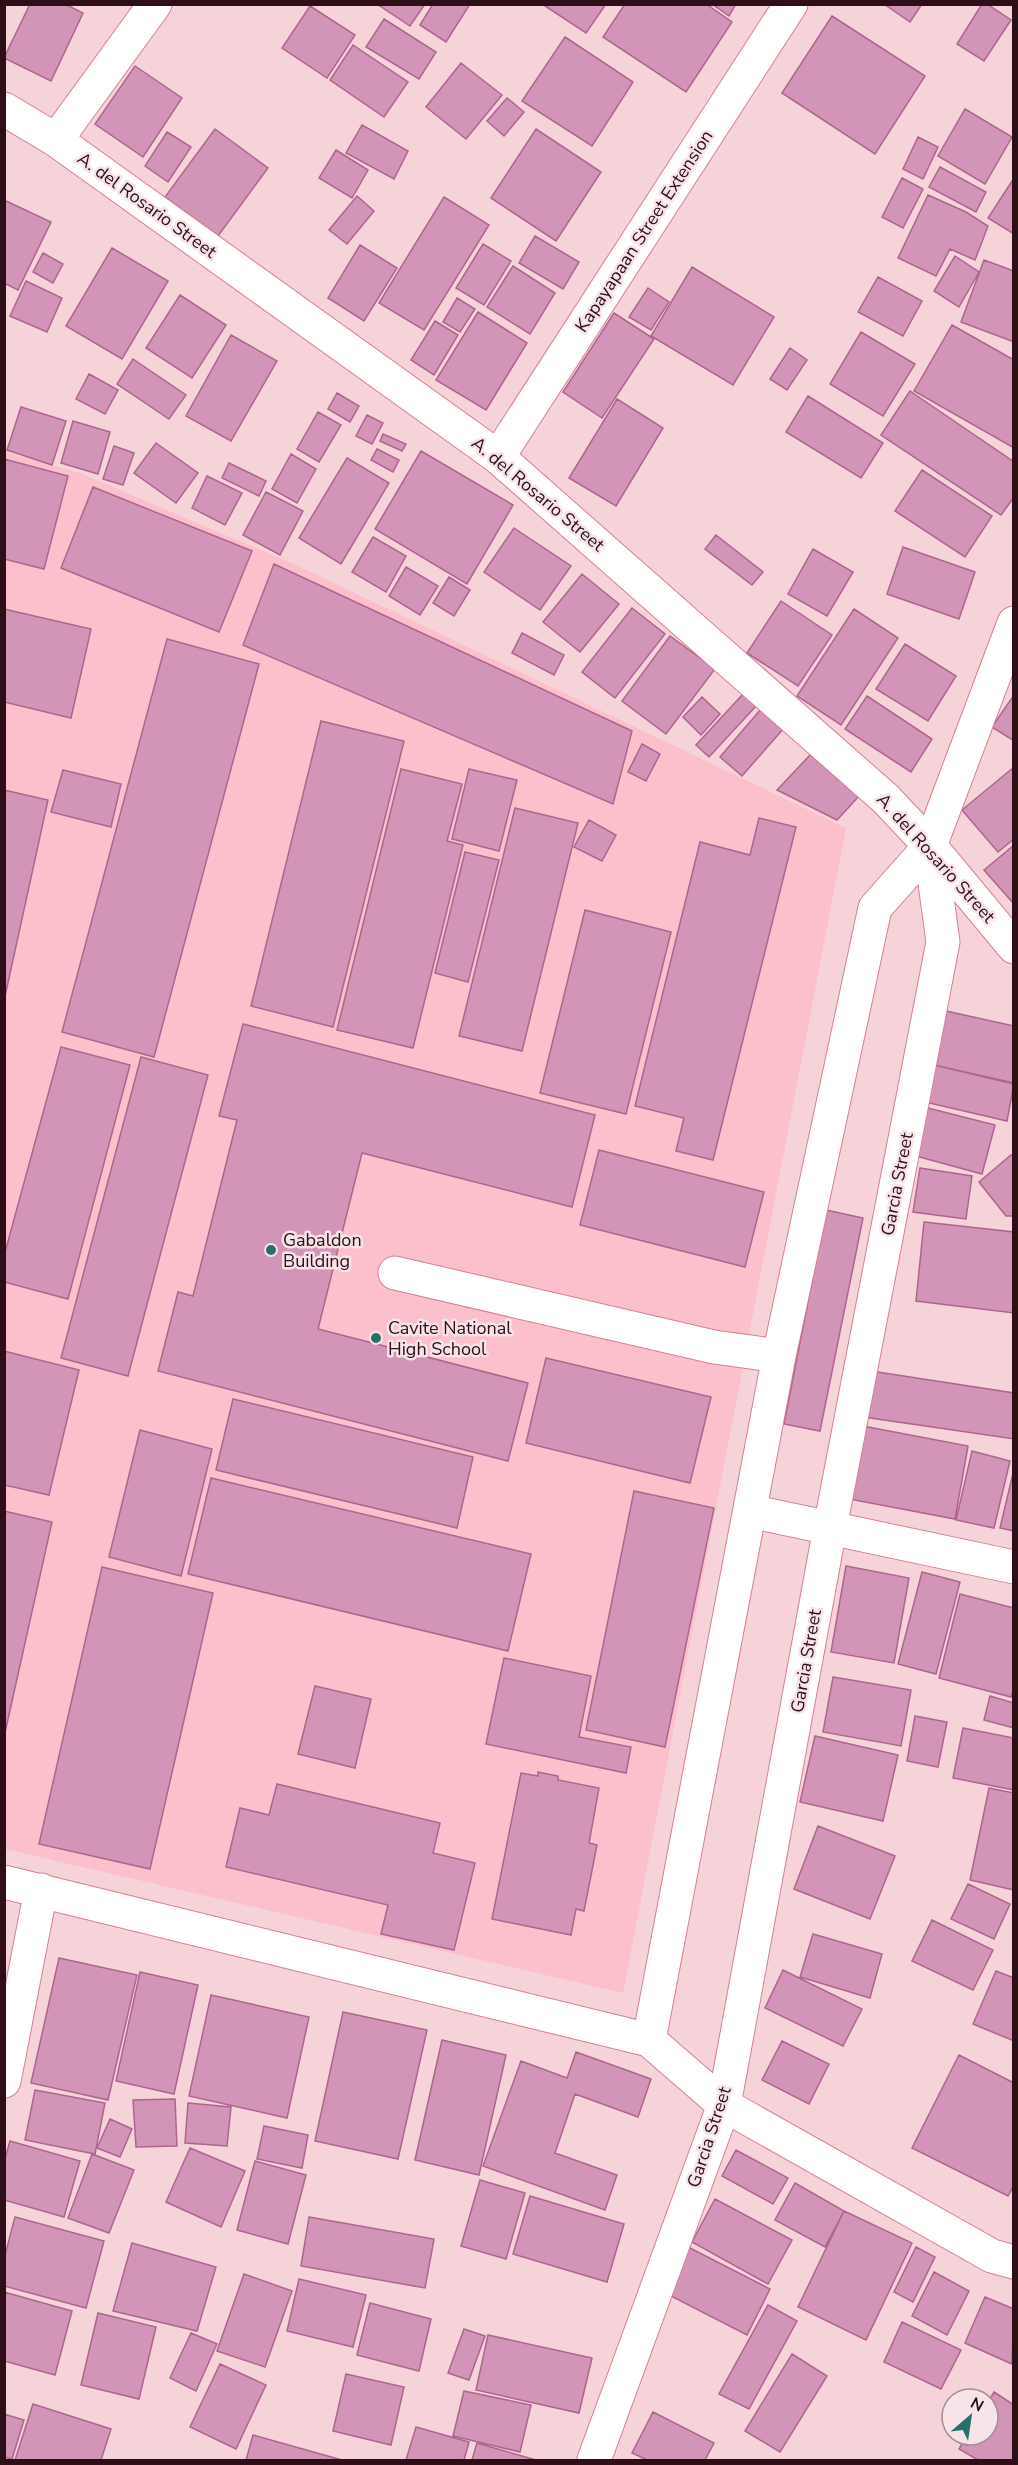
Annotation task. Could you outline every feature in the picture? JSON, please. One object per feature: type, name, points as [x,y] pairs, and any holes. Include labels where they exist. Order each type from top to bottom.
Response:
[{"type":"street","points":[[56,140],[154,4]]},
{"type":"street","name":"Kapayapaan Street Extension","points":[[498,457],[791,4]]},
{"type":"street","name":"A. del Rosario Street","points":[[4,108],[56,140],[498,457],[886,799],[930,846],[1014,947]]},
{"type":"street","name":"Garcia Street","points":[[649,2040],[779,1356],[875,908],[930,846],[1014,623]]},
{"type":"street","name":"Garcia Street","points":[[594,2460],[724,2105],[830,1528],[943,942],[930,846]]},
{"type":"street","points":[[395,1273],[714,1347],[779,1356]]},
{"type":"street","points":[[750,1511],[1014,1567]]},
{"type":"street","points":[[4,1882],[649,2040],[724,2105],[992,2256],[1014,2262]]},
{"type":"street","points":[[4,2081],[41,1890]]},
{"type":"shaded area","name":"Cavite National High School","points":[[5,452],[80,473],[296,565],[846,828],[623,1993],[5,1849]]},
{"type":"building","points":[[30,4],[65,4],[83,13],[51,81],[4,58]]},
{"type":"building","points":[[377,4],[425,4],[410,26]]},
{"type":"building","points":[[433,4],[470,4],[446,42],[420,25]]},
{"type":"building","points":[[542,4],[606,4],[586,33]]},
{"type":"building","points":[[625,4],[706,4],[732,22],[686,92],[603,37]]},
{"type":"building","points":[[712,4],[736,4],[729,16]]},
{"type":"building","points":[[884,4],[922,4],[910,22]]},
{"type":"building","points":[[982,4],[987,4],[1011,20],[984,61],[957,44]]},
{"type":"building","points":[[310,6],[355,35],[327,78],[282,48]]},
{"type":"building","points":[[832,16],[925,76],[875,154],[782,93]]},
{"type":"building","points":[[384,19],[436,52],[419,79],[366,47]]},
{"type":"building","points":[[565,37],[633,82],[592,146],[522,101]]},
{"type":"building","points":[[353,45],[408,82],[384,117],[330,80]]},
{"type":"building","points":[[461,63],[502,95],[466,139],[426,107]]},
{"type":"building","points":[[135,66],[182,98],[143,157],[95,124]]},
{"type":"building","points":[[507,98],[524,112],[504,136],[487,121]]},
{"type":"building","points":[[965,109],[1012,137],[985,184],[938,156]]},
{"type":"building","points":[[362,125],[408,151],[394,179],[346,153]]},
{"type":"building","points":[[215,129],[268,168],[218,236],[165,197]]},
{"type":"building","points":[[536,129],[601,172],[556,241],[491,198]]},
{"type":"building","points":[[167,132],[191,147],[168,182],[145,166]]},
{"type":"building","points":[[918,137],[938,147],[923,179],[903,169]]},
{"type":"building","points":[[336,150],[368,170],[352,198],[319,178]]},
{"type":"building","points":[[940,167],[986,192],[976,212],[929,187]]},
{"type":"building","points":[[902,178],[923,189],[903,228],[882,217]]},
{"type":"building","points":[[1014,178],[1014,234],[988,218]]},
{"type":"building","points":[[928,195],[966,212],[988,226],[975,260],[950,249],[936,276],[898,258]]},
{"type":"building","points":[[357,196],[374,211],[347,244],[329,230]]},
{"type":"building","points":[[444,197],[489,225],[424,330],[379,303]]},
{"type":"building","points":[[4,200],[51,222],[18,290],[4,283]]},
{"type":"building","points":[[535,236],[579,262],[563,289],[519,263]]},
{"type":"building","points":[[483,244],[511,261],[484,305],[456,288]]},
{"type":"building","points":[[360,245],[397,268],[364,321],[328,298]]},
{"type":"building","points":[[112,248],[168,281],[122,359],[66,326]]},
{"type":"building","points":[[43,253],[63,264],[53,283],[33,272]]},
{"type":"building","points":[[955,256],[979,272],[959,307],[934,291]]},
{"type":"building","points":[[984,260],[1014,271],[1014,342],[961,322]]},
{"type":"building","points":[[513,266],[555,293],[530,334],[487,307]]},
{"type":"building","points":[[692,267],[774,317],[733,385],[651,336]]},
{"type":"building","points":[[878,277],[922,301],[903,336],[858,312]]},
{"type":"building","points":[[26,281],[62,298],[47,332],[10,316]]},
{"type":"building","points":[[648,288],[669,302],[651,330],[629,317]]},
{"type":"building","points":[[180,295],[226,325],[192,378],[146,348]]},
{"type":"building","points":[[457,298],[475,309],[460,332],[443,322]]},
{"type":"building","points":[[478,312],[527,343],[486,410],[436,380]]},
{"type":"building","points":[[614,313],[654,339],[602,418],[563,392]]},
{"type":"building","points":[[435,321],[458,335],[434,375],[411,360]]},
{"type":"building","points":[[952,325],[1014,360],[1014,448],[914,391]]},
{"type":"building","points":[[861,332],[915,364],[883,416],[830,384]]},
{"type":"building","points":[[231,335],[277,361],[231,441],[186,416]]},
{"type":"building","points":[[790,348],[807,360],[787,390],[770,379]]},
{"type":"building","points":[[133,359],[186,395],[169,419],[117,384]]},
{"type":"building","points":[[89,374],[118,390],[105,414],[76,399]]},
{"type":"building","points":[[910,391],[1014,462],[1014,497],[1001,515],[881,435]]},
{"type":"building","points":[[337,393],[359,406],[350,422],[328,409]]},
{"type":"building","points":[[808,396],[883,443],[861,478],[786,432]]},
{"type":"building","points":[[617,399],[663,428],[616,506],[569,478]]},
{"type":"building","points":[[21,407],[66,421],[52,465],[7,450]]},
{"type":"building","points":[[318,412],[341,425],[319,462],[297,449]]},
{"type":"building","points":[[367,415],[383,423],[372,444],[356,436]]},
{"type":"building","points":[[73,421],[110,432],[98,474],[61,463]]},
{"type":"building","points":[[383,434],[406,444],[402,451],[380,441]]},
{"type":"building","points":[[156,443],[198,473],[176,503],[134,473]]},
{"type":"building","points":[[114,446],[134,453],[123,485],[103,479]]},
{"type":"building","points":[[377,449],[399,460],[393,472],[371,460]]},
{"type":"building","points":[[421,451],[513,505],[467,584],[375,529]]},
{"type":"building","points":[[291,454],[316,469],[297,503],[272,489]]},
{"type":"building","points":[[347,458],[389,483],[341,564],[299,538]]},
{"type":"building","points":[[4,459],[68,476],[44,569],[4,559]]},
{"type":"building","points":[[229,463],[266,481],[259,496],[222,478]]},
{"type":"building","points":[[922,470],[992,516],[965,557],[895,511]]},
{"type":"building","points":[[207,476],[242,493],[225,525],[192,508]]},
{"type":"building","points":[[93,487],[252,551],[219,632],[61,568]]},
{"type":"building","points":[[266,492],[303,511],[280,555],[243,535]]},
{"type":"building","points":[[514,528],[571,566],[540,610],[484,572]]},
{"type":"building","points":[[716,535],[763,572],[752,585],[705,549]]},
{"type":"building","points":[[373,537],[406,556],[386,592],[352,572]]},
{"type":"building","points":[[903,547],[975,572],[959,619],[887,594]]},
{"type":"building","points":[[813,549],[853,572],[827,616],[788,594]]},
{"type":"building","points":[[274,564],[632,731],[613,804],[243,645]]},
{"type":"building","points":[[406,567],[438,586],[420,615],[389,596]]},
{"type":"building","points":[[582,574],[619,604],[580,652],[543,622]]},
{"type":"building","points":[[449,577],[470,590],[454,616],[433,603]]},
{"type":"building","points":[[781,601],[832,635],[798,686],[747,653]]},
{"type":"building","points":[[632,608],[665,634],[615,698],[582,672]]},
{"type":"building","points":[[4,609],[91,629],[71,718],[4,702]]},
{"type":"building","points":[[854,609],[898,638],[841,725],[797,696]]},
{"type":"building","points":[[522,633],[564,655],[554,675],[512,653]]},
{"type":"building","points":[[670,636],[715,669],[666,734],[622,701]]},
{"type":"building","points":[[167,639],[259,664],[154,1057],[62,1032]]},
{"type":"building","points":[[905,644],[956,676],[928,721],[876,689]]},
{"type":"building","points":[[743,694],[756,706],[709,757],[696,745]]},
{"type":"building","points":[[1014,695],[1014,741],[992,727]]},
{"type":"building","points":[[867,696],[932,739],[911,772],[845,729]]},
{"type":"building","points":[[702,697],[720,714],[701,735],[683,717]]},
{"type":"building","points":[[761,709],[784,728],[742,776],[720,757]]},
{"type":"building","points":[[321,721],[404,741],[333,1027],[251,1006]]},
{"type":"building","points":[[642,744],[660,754],[646,781],[628,772]]},
{"type":"building","points":[[811,754],[859,796],[837,820],[777,790]]},
{"type":"building","points":[[1014,767],[1014,839],[998,852],[962,810]]},
{"type":"building","points":[[401,769],[462,784],[447,841],[463,845],[413,1048],[337,1030]]},
{"type":"building","points":[[469,769],[517,780],[499,851],[452,839]]},
{"type":"building","points":[[63,770],[121,784],[111,827],[51,812]]},
{"type":"building","points":[[4,790],[48,800],[4,1001]]},
{"type":"building","points":[[515,808],[578,823],[522,1051],[459,1036]]},
{"type":"building","points":[[759,818],[796,827],[713,1160],[676,1151],[684,1118],[635,1106],[700,842],[750,855]]},
{"type":"building","points":[[589,820],[616,835],[602,861],[574,847]]},
{"type":"building","points":[[1014,845],[1014,904],[984,870]]},
{"type":"building","points":[[465,852],[499,860],[468,982],[435,973]]},
{"type":"building","points":[[585,910],[671,932],[626,1114],[540,1093]]},
{"type":"building","points":[[946,1011],[1014,1026],[1014,1083],[934,1065]]},
{"type":"building","name":"Gabaldon Building","points":[[243,1024],[595,1115],[572,1207],[362,1153],[318,1329],[528,1383],[508,1461],[158,1371],[178,1292],[193,1296],[237,1120],[219,1116]]},
{"type":"building","points":[[61,1047],[130,1065],[68,1299],[4,1282],[4,1256]]},
{"type":"building","points":[[141,1057],[208,1075],[128,1376],[61,1358]]},
{"type":"building","points":[[934,1065],[1014,1084],[1007,1121],[925,1102]]},
{"type":"building","points":[[924,1107],[995,1125],[982,1174],[912,1155]]},
{"type":"building","points":[[599,1150],[764,1192],[745,1267],[580,1225]]},
{"type":"building","points":[[1011,1155],[1014,1157],[1014,1216],[1006,1216],[979,1182]]},
{"type":"building","points":[[920,1168],[972,1176],[966,1219],[913,1212]]},
{"type":"building","points":[[826,1210],[863,1218],[820,1431],[784,1424]]},
{"type":"building","points":[[924,1222],[1014,1232],[1014,1313],[916,1301]]},
{"type":"building","points":[[4,1351],[79,1370],[49,1495],[4,1485]]},
{"type":"building","points":[[546,1358],[711,1397],[690,1483],[526,1443]]},
{"type":"building","points":[[871,1371],[1014,1393],[1014,1439],[864,1417]]},
{"type":"building","points":[[233,1399],[473,1457],[457,1528],[216,1470]]},
{"type":"building","points":[[863,1426],[968,1446],[955,1519],[849,1499]]},
{"type":"building","points":[[140,1430],[212,1449],[181,1576],[109,1557]]},
{"type":"building","points":[[972,1451],[1010,1461],[994,1528],[956,1520]]},
{"type":"building","points":[[1014,1469],[1014,1531],[1000,1528]]},
{"type":"building","points":[[211,1478],[531,1554],[508,1651],[188,1574]]},
{"type":"building","points":[[634,1491],[714,1508],[665,1747],[586,1730]]},
{"type":"building","points":[[4,1511],[52,1522],[4,1737]]},
{"type":"building","points":[[846,1566],[909,1578],[894,1663],[831,1652]]},
{"type":"building","points":[[102,1567],[213,1593],[150,1869],[39,1844]]},
{"type":"building","points":[[922,1572],[960,1582],[936,1674],[898,1664]]},
{"type":"building","points":[[960,1594],[1014,1608],[1014,1689],[1011,1697],[939,1678]]},
{"type":"building","points":[[504,1658],[591,1676],[579,1737],[631,1747],[626,1773],[486,1744]]},
{"type":"building","points":[[833,1677],[911,1690],[901,1746],[823,1732]]},
{"type":"building","points":[[315,1686],[371,1699],[355,1768],[298,1754]]},
{"type":"building","points":[[990,1696],[1014,1703],[1014,1728],[984,1720]]},
{"type":"building","points":[[915,1716],[947,1722],[938,1767],[907,1761]]},
{"type":"building","points":[[963,1728],[1014,1738],[1014,1790],[953,1778]]},
{"type":"building","points":[[815,1736],[898,1755],[883,1821],[800,1802]]},
{"type":"building","points":[[538,1772],[558,1776],[558,1780],[599,1788],[589,1843],[597,1845],[584,1911],[576,1909],[571,1935],[492,1919],[521,1773],[538,1776]]},
{"type":"building","points":[[277,1784],[440,1823],[433,1853],[475,1863],[454,1950],[381,1934],[388,1905],[226,1867],[240,1808],[269,1815]]},
{"type":"building","points":[[989,1788],[1014,1793],[1014,1890],[970,1880]]},
{"type":"building","points":[[818,1826],[895,1856],[870,1919],[794,1889]]},
{"type":"building","points":[[968,1884],[1010,1904],[994,1939],[951,1919]]},
{"type":"building","points":[[932,1920],[993,1950],[973,1990],[912,1961]]},
{"type":"building","points":[[813,1934],[882,1954],[870,1998],[800,1977]]},
{"type":"building","points":[[59,1958],[137,1975],[108,2100],[31,2083]]},
{"type":"building","points":[[783,1970],[862,2009],[843,2046],[765,2008]]},
{"type":"building","points":[[996,1971],[1014,1978],[1014,2041],[973,2024]]},
{"type":"building","points":[[140,1972],[198,1985],[174,2094],[116,2081]]},
{"type":"building","points":[[211,1995],[309,2017],[287,2118],[189,2096]]},
{"type":"building","points":[[343,2012],[427,2030],[398,2159],[315,2141]]},
{"type":"building","points":[[442,2040],[506,2055],[479,2175],[415,2160]]},
{"type":"building","points":[[782,2041],[829,2064],[809,2104],[762,2080]]},
{"type":"building","points":[[576,2052],[651,2079],[638,2117],[575,2094],[555,2153],[617,2175],[605,2210],[483,2166],[521,2061],[567,2078]]},
{"type":"building","points":[[959,2055],[1014,2083],[1014,2185],[1008,2196],[912,2148]]},
{"type":"building","points":[[35,2090],[105,2103],[95,2154],[25,2140]]},
{"type":"building","points":[[175,2099],[177,2146],[136,2147],[133,2100]]},
{"type":"building","points":[[188,2103],[231,2107],[227,2146],[185,2143]]},
{"type":"building","points":[[110,2119],[132,2129],[120,2157],[97,2148]]},
{"type":"building","points":[[264,2126],[308,2135],[302,2168],[257,2159]]},
{"type":"building","points":[[10,2141],[80,2161],[64,2217],[4,2200],[4,2162]]},
{"type":"building","points":[[190,2148],[245,2171],[221,2227],[166,2202]]},
{"type":"building","points":[[736,2150],[788,2178],[773,2204],[722,2176]]},
{"type":"building","points":[[92,2154],[134,2170],[109,2233],[68,2218]]},
{"type":"building","points":[[255,2161],[306,2175],[288,2244],[237,2230]]},
{"type":"building","points":[[480,2180],[525,2193],[506,2259],[461,2246]]},
{"type":"building","points":[[795,2183],[844,2211],[825,2247],[775,2220]]},
{"type":"building","points":[[530,2196],[624,2224],[607,2282],[513,2254]]},
{"type":"building","points":[[715,2199],[792,2240],[768,2284],[692,2242]]},
{"type":"building","points":[[844,2211],[912,2243],[866,2340],[798,2307]]},
{"type":"building","points":[[15,2217],[104,2241],[86,2308],[4,2286],[4,2259]]},
{"type":"building","points":[[309,2217],[434,2239],[425,2288],[301,2266]]},
{"type":"building","points":[[132,2243],[216,2267],[197,2331],[113,2311]]},
{"type":"building","points":[[688,2247],[770,2289],[747,2335],[665,2293]]},
{"type":"building","points":[[916,2247],[935,2257],[913,2302],[894,2292]]},
{"type":"building","points":[[934,2272],[969,2291],[947,2335],[912,2316]]},
{"type":"building","points":[[244,2274],[292,2291],[265,2367],[217,2351]]},
{"type":"building","points":[[299,2279],[366,2295],[353,2347],[287,2331]]},
{"type":"building","points":[[4,2292],[72,2311],[55,2375],[4,2361]]},
{"type":"building","points":[[985,2297],[1014,2309],[1012,2364],[965,2343]]},
{"type":"building","points":[[370,2303],[431,2319],[419,2371],[357,2355]]},
{"type":"building","points":[[768,2305],[797,2321],[749,2409],[719,2394]]},
{"type":"building","points":[[98,2313],[156,2327],[139,2399],[81,2385]]},
{"type":"building","points":[[902,2322],[961,2350],[940,2389],[884,2362]]},
{"type":"building","points":[[464,2329],[485,2336],[469,2380],[448,2373]]},
{"type":"building","points":[[191,2333],[217,2344],[196,2391],[170,2378]]},
{"type":"building","points":[[488,2335],[592,2358],[579,2413],[476,2390]]},
{"type":"building","points":[[792,2354],[827,2376],[780,2452],[745,2431]]},
{"type":"building","points":[[220,2364],[266,2385],[236,2449],[190,2427]]},
{"type":"building","points":[[346,2374],[404,2387],[391,2445],[333,2431]]},
{"type":"building","points":[[464,2391],[531,2405],[520,2452],[453,2436]]},
{"type":"building","points":[[1000,2396],[1014,2405],[1014,2460],[978,2460],[959,2449],[960,2447],[1000,2447]]},
{"type":"building","points":[[33,2404],[111,2429],[101,2460],[15,2460]]},
{"type":"building","points":[[653,2412],[714,2443],[705,2460],[647,2460],[632,2453]]},
{"type":"building","points":[[4,2414],[24,2420],[12,2459],[4,2457]]},
{"type":"building","points":[[416,2427],[469,2442],[464,2460],[406,2460]]},
{"type":"building","points":[[253,2435],[342,2460],[246,2460]]},
{"type":"building","points":[[477,2443],[536,2460],[472,2460]]},
{"type":"place","name":"Gabaldon Building","points":[[271,1250]]},
{"type":"place","name":"Cavite National High School","points":[[376,1338]]}]
